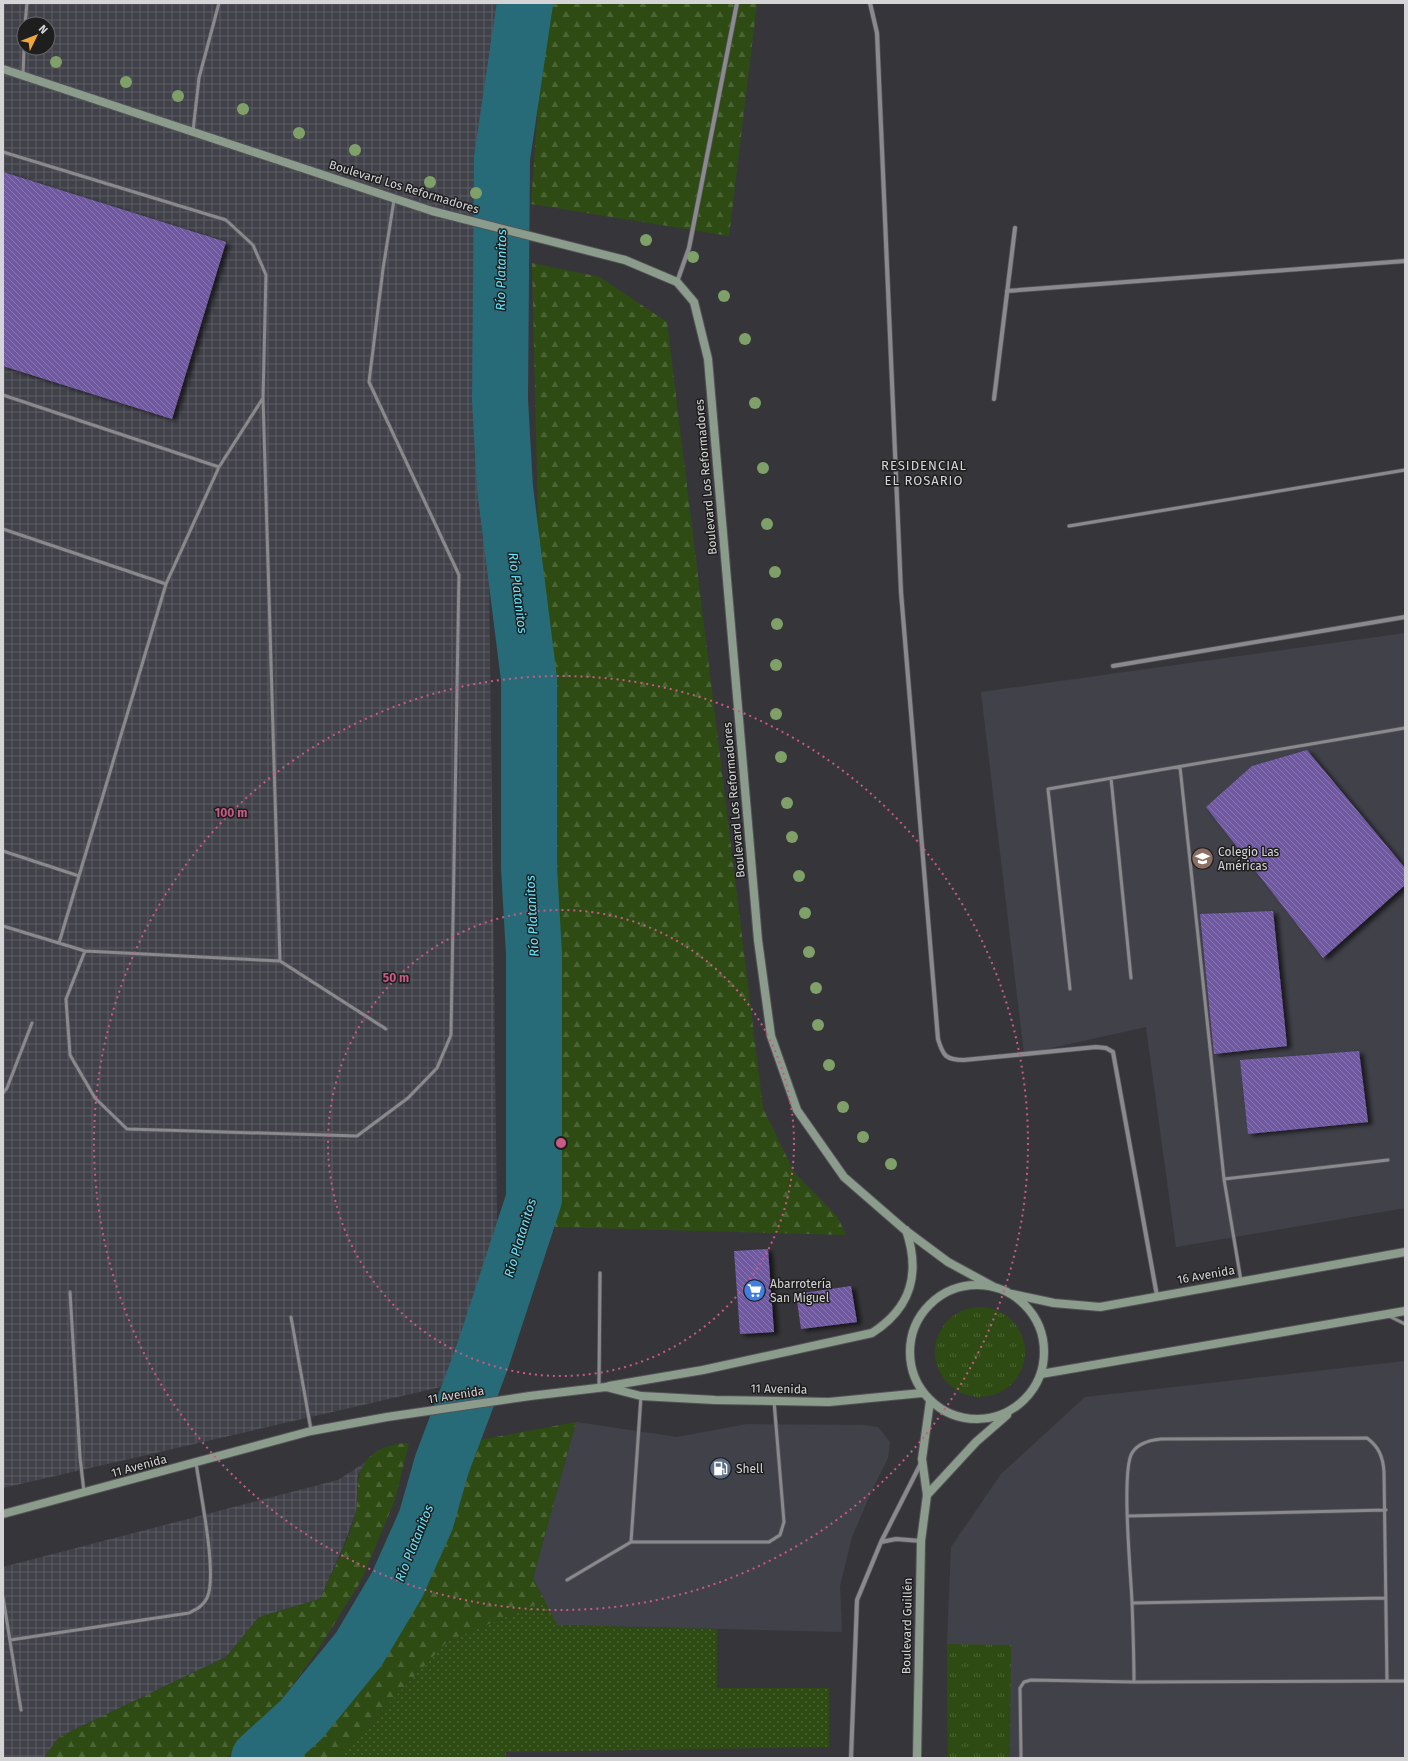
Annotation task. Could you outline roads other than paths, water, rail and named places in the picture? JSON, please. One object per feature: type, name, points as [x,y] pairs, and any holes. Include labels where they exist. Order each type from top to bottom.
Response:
[{"type":"main road","name":"Boulevard Los Reformadores","points":[[3,69],[432,211],[625,260],[677,282],[694,302],[708,359],[758,940],[771,1036],[797,1110],[844,1177],[905,1230],[948,1262],[994,1287]]},
{"type":"main road","points":[[603,1387],[703,1370],[872,1333],[886,1324],[899,1311],[907,1296],[912,1280],[914,1263],[911,1246],[905,1230]]},
{"type":"main road","name":"16 Avenida","points":[[1010,1294],[1054,1303],[1100,1307],[1405,1252]]},
{"type":"main road","points":[[927,1495],[976,1442],[1016,1408],[1031,1393],[1041,1374],[1044,1356],[1043,1344],[1036,1320],[1024,1305],[1010,1294],[994,1287],[978,1284],[961,1286],[945,1292],[932,1302],[919,1317],[911,1335],[909,1355],[913,1375],[922,1393],[930,1401],[949,1414],[971,1420],[994,1418],[1016,1408]]},
{"type":"main road","points":[[1041,1374],[1405,1311]]},
{"type":"main road","name":"11 Avenida","points":[[3,1514],[84,1494],[311,1432],[387,1417],[530,1396],[603,1387],[641,1396],[774,1401],[829,1402],[922,1393]]},
{"type":"main road","name":"Boulevard Guillén","points":[[917,1758],[921,1541],[927,1495],[922,1459],[930,1401]]},
{"type":"street","points":[[677,282],[689,248],[737,3]]},
{"type":"street","points":[[870,3],[877,33],[901,592],[938,1039],[942,1053],[952,1060],[1096,1047],[1106,1048],[1113,1052],[1157,1296]]},
{"type":"street","points":[[994,399],[1015,228]]},
{"type":"street","points":[[1007,291],[1405,261]]},
{"type":"street","points":[[1113,666],[1405,617]]},
{"type":"street","points":[[851,1758],[857,1600],[881,1542],[922,1459]]},
{"type":"street","points":[[881,1542],[896,1539],[921,1541]]},
{"type":"lane","points":[[25,16],[26,3]]},
{"type":"lane","points":[[193,131],[198,78],[218,3]]},
{"type":"lane","points":[[23,75],[24,56]]},
{"type":"lane","points":[[3,152],[226,220],[253,245],[266,275],[263,398],[280,961]]},
{"type":"lane","points":[[85,951],[66,999],[70,1054],[95,1098],[127,1129],[357,1136],[408,1098],[437,1068],[451,1035],[459,575],[369,382],[383,269],[394,198]]},
{"type":"lane","points":[[3,395],[219,467]]},
{"type":"lane","points":[[59,943],[166,584],[219,467],[263,398]]},
{"type":"lane","points":[[1069,526],[1405,470]]},
{"type":"lane","points":[[3,529],[166,584]]},
{"type":"lane","points":[[1070,989],[1048,789],[1405,728]]},
{"type":"lane","points":[[1180,766],[1224,1178],[1241,1281]]},
{"type":"lane","points":[[1111,778],[1131,978]]},
{"type":"lane","points":[[3,851],[79,876]]},
{"type":"lane","points":[[3,926],[85,951],[280,961],[386,1029]]},
{"type":"lane","points":[[3,1093],[7,1088],[32,1023]]},
{"type":"lane","points":[[1224,1178],[1388,1160]]},
{"type":"lane","points":[[600,1273],[603,1387]]},
{"type":"lane","points":[[70,1292],[80,1457],[84,1494]]},
{"type":"lane","points":[[1386,1314],[1405,1324]]},
{"type":"lane","points":[[291,1317],[311,1432]]},
{"type":"lane","points":[[631,1542],[641,1396]]},
{"type":"lane","points":[[567,1580],[631,1542],[769,1542],[780,1535],[784,1522],[774,1401]]},
{"type":"lane","points":[[1134,1682],[1128,1516],[1128,1461],[1132,1452],[1140,1445],[1151,1440],[1161,1439],[1367,1438],[1375,1444],[1384,1462],[1386,1510],[1387,1681]]},
{"type":"lane","points":[[10,1640],[189,1613],[202,1606],[208,1598],[210,1588],[210,1555],[196,1463]]},
{"type":"lane","points":[[1128,1516],[1386,1510]]},
{"type":"lane","points":[[3,1597],[21,1710]]},
{"type":"lane","points":[[1132,1603],[1386,1598]]},
{"type":"lane","points":[[1021,1758],[1020,1688],[1024,1682],[1031,1680],[1134,1682],[1405,1681]]},
{"type":"waterway","name":"Río Platanitos","points":[[259,1758],[301,1720],[359,1649],[397,1585],[426,1520],[442,1464],[482,1358],[534,1199],[534,954],[529,867],[529,679],[505,488],[500,400],[502,158],[525,3]]},
{"type":"place","name":"Colegio Las Américas","points":[[1203,859]]},
{"type":"place","name":"Abarrotería San Miguel","points":[[754,1291]]},
{"type":"place","name":"Shell","points":[[720,1469]]},
{"type":"district","name":"RESIDENCIAL EL ROSARIO","points":[[924,472]]}]
